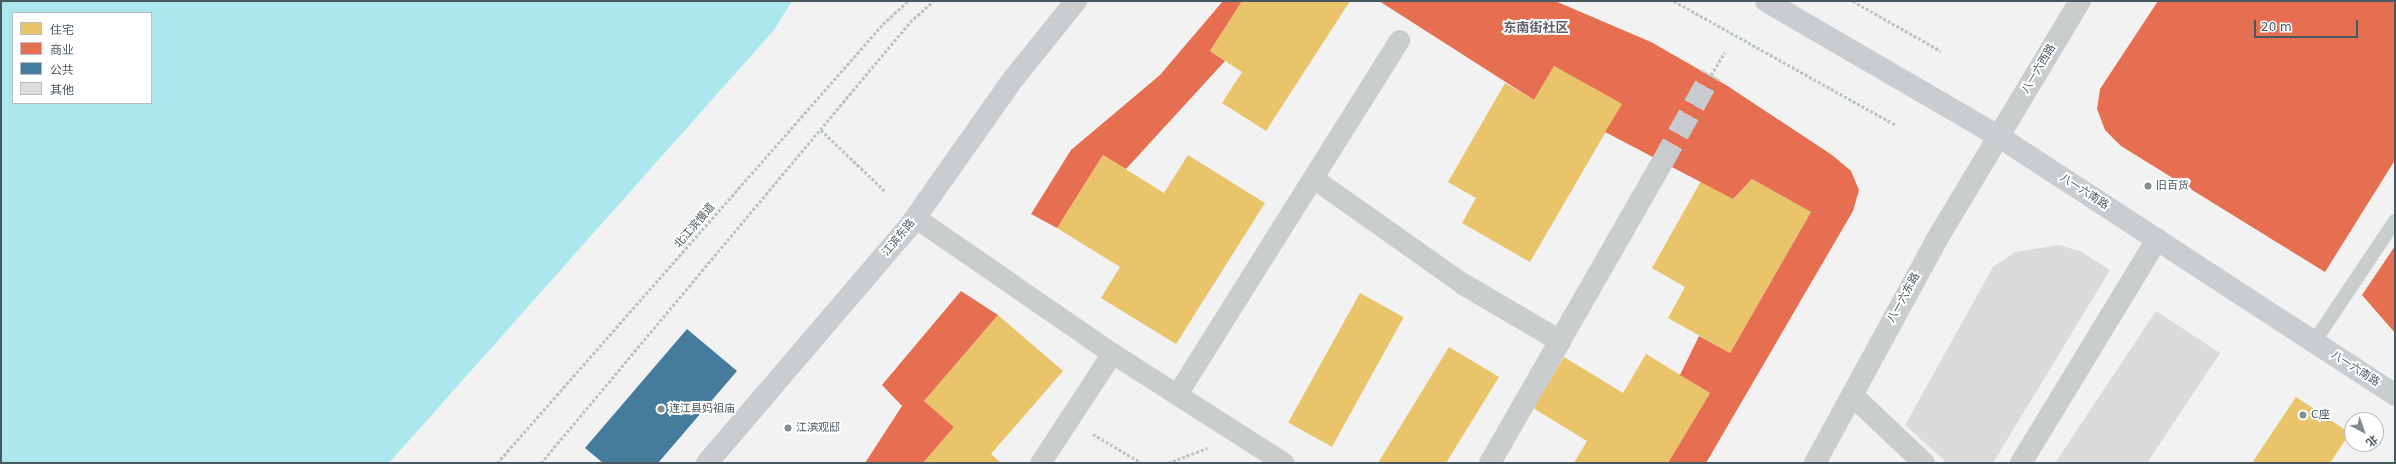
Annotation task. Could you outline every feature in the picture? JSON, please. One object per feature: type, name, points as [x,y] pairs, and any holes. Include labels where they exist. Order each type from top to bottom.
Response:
[{"type":"main road","name":"江滨东路","points":[[707,463],[916,218],[1010,84],[1076,1]]},
{"type":"main road","name":"八一六南路","points":[[1766,1],[1998,136],[2395,395]]},
{"type":"street","name":"八一六西路","points":[[1998,136],[2080,1]]},
{"type":"street","points":[[1177,394],[1399,40]]},
{"type":"street","name":"八一六东路","points":[[1815,463],[1940,234],[1998,136]]},
{"type":"street","points":[[1493,462],[1662,163]]},
{"type":"street","points":[[1313,178],[1463,284],[1560,342]]},
{"type":"street","points":[[916,218],[1112,353],[1284,463]]},
{"type":"street","points":[[2021,463],[2157,240]]},
{"type":"street","points":[[1040,463],[1112,353]]},
{"type":"street","points":[[1852,395],[1924,463]]},
{"type":"lane","points":[[2314,342],[2395,221]]},
{"type":"path","name":"北江滨慢道","points":[[497,463],[883,24],[908,1]]},
{"type":"path","points":[[541,463],[910,22],[933,1]]},
{"type":"path","points":[[1674,1],[1896,125]]},
{"type":"path","points":[[1853,1],[1941,50]]},
{"type":"path","points":[[1711,75],[1724,53]]},
{"type":"path","points":[[821,130],[885,191]]},
{"type":"path","points":[[1069,418],[1124,455],[1142,463]]},
{"type":"path","points":[[1168,463],[1204,450],[1227,426]]},
{"type":"water","points":[[1,1],[792,1],[774,30],[389,463],[1,463]]},
{"type":"building: 住宅","points":[[1242,1],[1350,1],[1266,131],[1222,103],[1242,72],[1210,51]]},
{"type":"building: 住宅","points":[[1554,66],[1622,104],[1530,262],[1462,223],[1476,198],[1448,182],[1505,83],[1534,100]]},
{"type":"building: 住宅","points":[[1103,155],[1164,193],[1188,155],[1265,203],[1176,344],[1101,298],[1120,267],[1057,228]]},
{"type":"building: 住宅","points":[[1752,179],[1811,212],[1730,353],[1668,318],[1685,287],[1652,268],[1701,181],[1733,199]]},
{"type":"building: 住宅","points":[[1360,293],[1404,317],[1332,447],[1288,422]]},
{"type":"building: 住宅","points":[[998,315],[1063,371],[991,454],[1001,463],[923,463],[954,427],[924,401]]},
{"type":"building: 住宅","points":[[1449,347],[1499,377],[1446,463],[1378,463]]},
{"type":"building: 住宅","points":[[1646,354],[1710,393],[1668,463],[1574,463],[1587,441],[1533,408],[1564,357],[1623,393]]},
{"type":"building: 住宅","name":"C座","points":[[2296,397],[2344,429],[2344,442],[2330,463],[2252,463]]},
{"type":"building: 商业","points":[[1223,1],[1242,1],[1210,51],[1225,61],[1126,169],[1103,155],[1057,228],[1031,214],[1071,150],[1160,75]]},
{"type":"building: 商业","points":[[1379,1],[1555,1],[1651,42],[1726,85],[1832,155],[1851,171],[1859,190],[1853,211],[1706,463],[1668,463],[1710,393],[1680,375],[1699,336],[1730,353],[1811,212],[1752,179],[1733,199],[1605,132],[1622,104],[1554,66],[1534,100]]},
{"type":"building: 商业","points":[[2158,1],[2395,1],[2395,160],[2325,272],[2121,146],[2105,130],[2097,109],[2100,89]]},
{"type":"building: 商业","points":[[2395,246],[2395,333],[2362,295]]},
{"type":"building: 商业","points":[[961,291],[998,315],[924,401],[954,427],[923,463],[865,463],[902,406],[882,385]]},
{"type":"building: 公共","name":"连江县妈祖庙","points":[[687,329],[737,371],[658,463],[603,463],[585,448]]},
{"type":"building: 其他","points":[[2059,245],[2080,251],[2110,270],[1993,463],[1947,463],[1905,425],[1993,267],[2015,252]]},
{"type":"building: 其他","points":[[2156,311],[2220,353],[2147,463],[2055,463]]},
{"type":"tunnel","points":[[1662,163],[1711,75]]},
{"type":"place","name":"旧百货","points":[[2148,186]]},
{"type":"place","name":"连江县妈祖庙","points":[[661,409]]},
{"type":"place","name":"C座","points":[[2303,415]]},
{"type":"place","name":"江滨观邸","points":[[788,428]]},
{"type":"district","name":"东南街社区","points":[[1536,28]]}]
